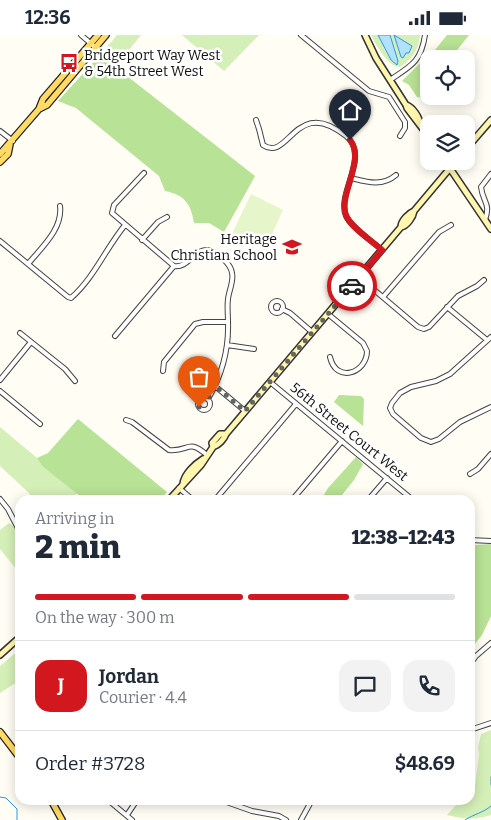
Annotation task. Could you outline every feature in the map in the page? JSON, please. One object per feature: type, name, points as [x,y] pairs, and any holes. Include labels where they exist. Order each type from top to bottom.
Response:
[{"type":"main road","points":[[0,154],[39,109],[47,105],[93,45],[98,35]]},
{"type":"main road","points":[[93,45],[106,35]]},
{"type":"main road","points":[[0,162],[8,154],[12,142]]},
{"type":"main road","points":[[0,732],[15,752]]},
{"type":"main road","points":[[54,805],[62,820]]},
{"type":"street","points":[[81,35],[103,54]]},
{"type":"street","points":[[301,35],[369,91],[387,95],[391,99],[406,124],[400,136]]},
{"type":"street","points":[[364,35],[376,58],[406,105],[410,106],[420,120]]},
{"type":"street","points":[[390,80],[416,62],[422,52],[425,35]]},
{"type":"street","points":[[256,120],[263,145],[269,148],[281,145],[298,129],[310,122],[319,123],[344,134],[355,150],[344,208],[347,217],[355,226],[382,250]]},
{"type":"street","points":[[475,139],[491,120]]},
{"type":"street","points":[[0,131],[12,142]]},
{"type":"street","points":[[173,495],[184,479],[213,447],[217,446],[401,227],[404,227],[414,215],[414,211],[449,170]]},
{"type":"street","points":[[451,170],[491,229]]},
{"type":"street","points":[[144,173],[114,206],[112,212],[174,266]]},
{"type":"street","points":[[485,220],[491,211],[481,190],[491,174]]},
{"type":"street","points":[[350,179],[382,183],[396,175]]},
{"type":"street","points":[[486,180],[491,184]]},
{"type":"street","points":[[28,264],[56,228],[60,206]]},
{"type":"street","points":[[142,240],[158,222],[166,217]]},
{"type":"street","points":[[0,241],[71,298],[102,260],[110,244],[125,225]]},
{"type":"street","points":[[383,297],[440,231],[452,225]]},
{"type":"street","points":[[115,336],[174,266],[182,265],[205,250],[215,253],[228,264],[233,276],[228,299],[227,345],[223,365],[208,399]]},
{"type":"street","points":[[360,277],[418,327],[424,329],[431,326],[458,296],[484,280]]},
{"type":"street","points":[[448,307],[489,338],[450,374],[436,381],[417,385],[406,390],[392,403],[390,408],[393,414],[421,439],[429,442],[437,441],[460,422],[491,407]]},
{"type":"street","points":[[282,309],[290,313],[312,332]]},
{"type":"street","points":[[328,315],[363,343],[367,351],[365,361],[356,371],[350,373],[343,373],[335,367],[330,357]]},
{"type":"street","points":[[163,371],[164,362],[194,324],[203,321],[228,322]]},
{"type":"street","points":[[20,333],[65,369],[75,381]]},
{"type":"street","points":[[0,380],[31,342]]},
{"type":"street","points":[[227,345],[254,349]]},
{"type":"street","name":"56th Street Court West","points":[[270,382],[407,495]]},
{"type":"street","points":[[215,386],[245,411]]},
{"type":"street","points":[[0,391],[40,425]]},
{"type":"street","points":[[219,495],[296,404]]},
{"type":"street","points":[[126,420],[132,421],[169,450],[176,451],[189,446],[196,446],[205,457]]},
{"type":"street","points":[[296,495],[342,441]]},
{"type":"street","points":[[470,474],[478,469],[491,454]]},
{"type":"street","points":[[372,495],[386,478]]},
{"type":"street","points":[[181,486],[189,495]]},
{"type":"street","points":[[0,499],[15,522]]},
{"type":"street","points":[[475,540],[491,541]]},
{"type":"street","points":[[0,655],[15,642]]},
{"type":"street","points":[[475,657],[491,643]]},
{"type":"street","points":[[475,729],[491,723]]},
{"type":"street","points":[[114,805],[132,820]]},
{"type":"street","points":[[126,815],[133,805]]},
{"type":"street","points":[[235,805],[252,811],[279,816],[286,820]]},
{"type":"street","points":[[301,820],[309,805]]},
{"type":"green space","points":[[117,35],[141,35],[120,61],[106,48]]},
{"type":"green space","points":[[182,35],[259,35],[224,71]]},
{"type":"green space","points":[[371,35],[420,35],[414,54],[400,67],[387,60]]},
{"type":"green space","points":[[447,35],[469,35],[457,50],[435,50]]},
{"type":"green space","points":[[100,55],[255,176],[224,232],[209,223],[194,223],[186,201],[178,195],[165,191],[159,176],[76,108],[58,101]]},
{"type":"green space","points":[[420,63],[420,97],[417,97],[409,85],[402,81]]},
{"type":"green space","points":[[251,194],[283,210],[265,249],[232,234]]},
{"type":"green space","points":[[339,395],[361,396],[364,399],[363,426],[334,402]]},
{"type":"green space","points":[[78,419],[167,492],[164,495],[79,495],[42,466],[37,458],[48,453]]},
{"type":"green space","points":[[0,427],[37,458],[42,466],[78,493],[75,495],[30,495],[0,466]]},
{"type":"green space","points":[[356,457],[363,464],[354,480],[342,495],[324,495]]},
{"type":"green space","points":[[9,523],[15,529],[15,568],[0,549],[0,530]]},
{"type":"green space","points":[[491,544],[491,616],[482,635],[475,644],[475,545]]},
{"type":"green space","points":[[15,653],[15,683],[0,693],[0,666]]},
{"type":"green space","points":[[491,730],[491,815],[469,818],[447,815],[456,805],[475,805],[478,747],[481,734]]},
{"type":"water","points":[[378,35],[390,35],[398,61],[397,65],[391,60]]},
{"type":"water","points":[[394,35],[412,46],[409,53],[406,53],[403,58],[401,57]]},
{"type":"waterway","points":[[491,777],[491,785]]},
{"type":"waterway","points":[[0,797],[6,798],[17,809],[17,820]]},
{"type":"waterway","points":[[465,820],[491,806]]},
{"type":"way so far","points":[[199,407],[200,400],[208,399],[215,386],[245,411],[352,286]]},
{"type":"place","name":"Bridgeport Way West & 54th Street West","points":[[69,63]]},
{"type":"place","name":"Heritage Christian School","points":[[292,247]]},
{"type":"route","points":[[350,140],[354,146],[355,155],[344,208],[345,214],[351,223],[382,250],[352,286]]}]
